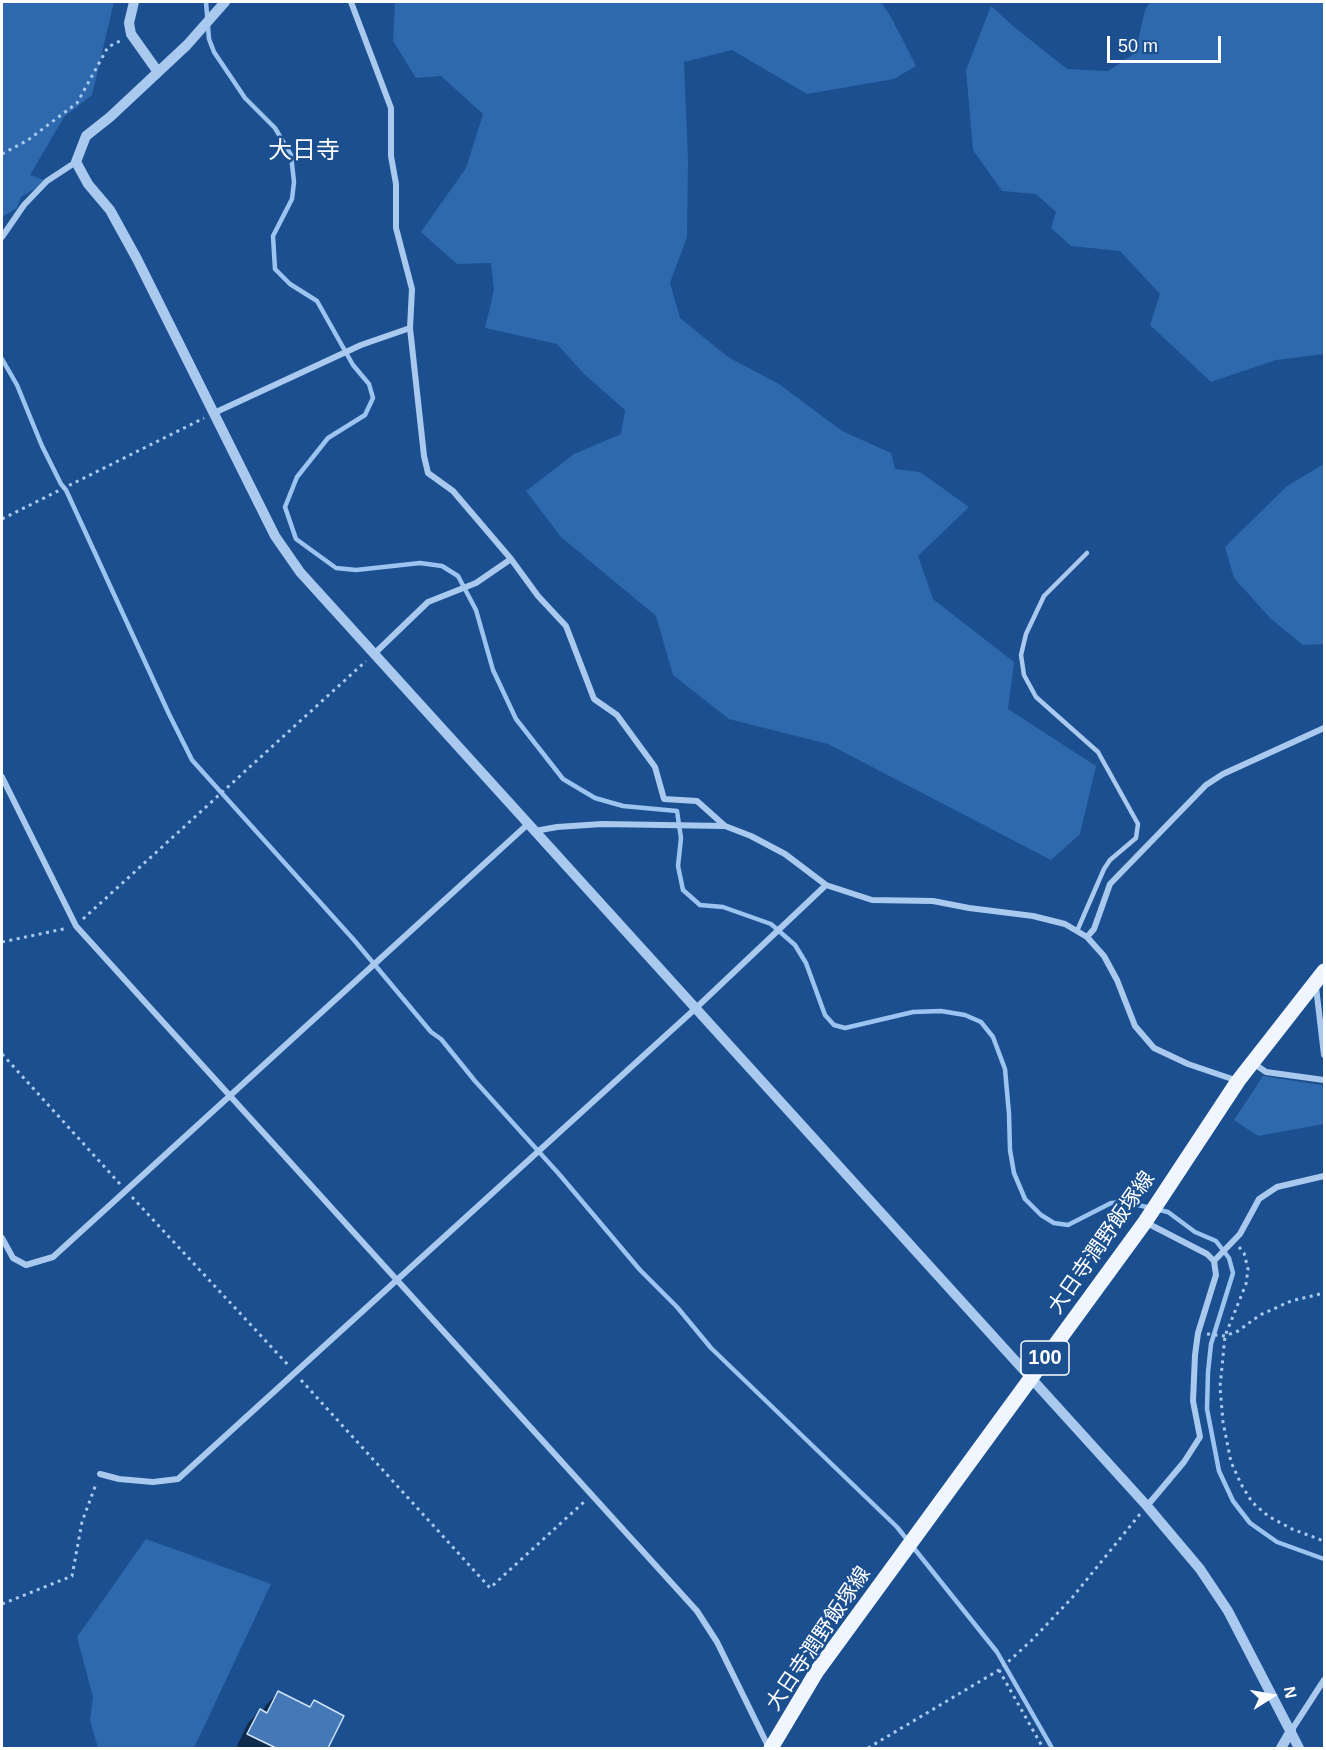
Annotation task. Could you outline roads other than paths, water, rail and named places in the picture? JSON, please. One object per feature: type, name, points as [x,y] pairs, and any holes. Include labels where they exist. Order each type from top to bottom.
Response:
[{"type":"main road","name":"大日寺潤野飯塚線","points":[[770,1749],[817,1671],[1145,1222],[1238,1081],[1320,976]]},
{"type":"street","points":[[134,2],[129,23],[131,34],[158,72]]},
{"type":"street","points":[[351,2],[392,108],[391,156],[396,184],[396,228],[412,289],[410,328],[424,456],[428,472],[453,491],[511,559],[538,596],[566,626],[594,699],[617,715],[655,767],[664,799],[697,801],[725,826]]},
{"type":"street","points":[[2,237],[24,205],[39,189],[76,162],[86,136],[110,117],[197,35],[222,5]]},
{"type":"street","points":[[76,162],[88,184],[110,210],[137,258],[275,536],[300,572],[1147,1506],[1200,1569],[1228,1611],[1299,1749]]},
{"type":"street","points":[[214,413],[361,345],[410,328]]},
{"type":"street","points":[[374,654],[428,602],[476,583],[511,559]]},
{"type":"street","points":[[1087,937],[1094,929],[1110,884],[1206,785],[1223,774],[1324,728]]},
{"type":"street","points":[[2,777],[76,926],[697,1611],[717,1642],[770,1749]]},
{"type":"street","points":[[2,1238],[14,1258],[26,1265],[53,1257],[229,1094],[531,828],[602,824],[725,826],[751,836],[785,854],[826,885],[872,900],[933,901],[1032,916],[1065,924],[1087,937],[1104,956],[1117,980],[1135,1026],[1154,1048],[1188,1064],[1238,1081]]},
{"type":"street","points":[[100,1474],[119,1479],[153,1482],[178,1479],[696,1008],[826,885]]},
{"type":"street","points":[[1320,976],[1324,1055]]},
{"type":"street","points":[[1253,1062],[1266,1071],[1324,1080]]},
{"type":"street","points":[[1214,1261],[1240,1234],[1259,1199],[1277,1187],[1324,1176]]},
{"type":"street","points":[[1145,1222],[1207,1254],[1214,1261],[1216,1275],[1198,1333],[1195,1355],[1193,1401],[1200,1437],[1184,1462],[1147,1506]]},
{"type":"street","points":[[1281,1749],[1324,1680]]},
{"type":"lane","points":[[1077,931],[1104,869],[1110,860],[1136,838],[1138,824],[1098,752],[1036,697],[1024,675],[1021,655],[1026,634],[1044,596],[1087,553]]},
{"type":"waterway","points":[[206,2],[209,39],[214,52],[245,98],[275,128],[291,155],[294,182],[292,199],[273,236],[275,269],[290,284],[317,301],[353,365],[369,384],[373,398],[365,415],[328,438],[297,477],[285,507],[296,539],[336,568],[356,570],[420,563],[442,566],[458,576],[476,610],[493,670],[516,719],[563,779],[595,798],[623,806],[677,811],[681,838],[678,866],[683,890],[700,905],[723,907],[771,924],[795,945],[806,963],[825,1015],[834,1025],[845,1028],[913,1012],[941,1011],[965,1015],[981,1022],[993,1037],[1005,1069],[1010,1150],[1014,1173],[1025,1199],[1041,1215],[1054,1223],[1068,1225],[1111,1203],[1125,1202],[1168,1212],[1195,1232],[1216,1241],[1229,1258],[1233,1273],[1211,1344],[1208,1372],[1207,1409],[1219,1471],[1233,1501],[1250,1523],[1277,1542],[1324,1559]]},
{"type":"waterway","points":[[2,359],[17,385],[42,446],[66,490],[192,760],[354,940],[431,1032],[441,1039],[640,1270],[677,1307],[711,1348],[897,1527],[997,1652],[1052,1748]]},
{"type":"district","name":"大日寺","points":[[304,151]]}]
